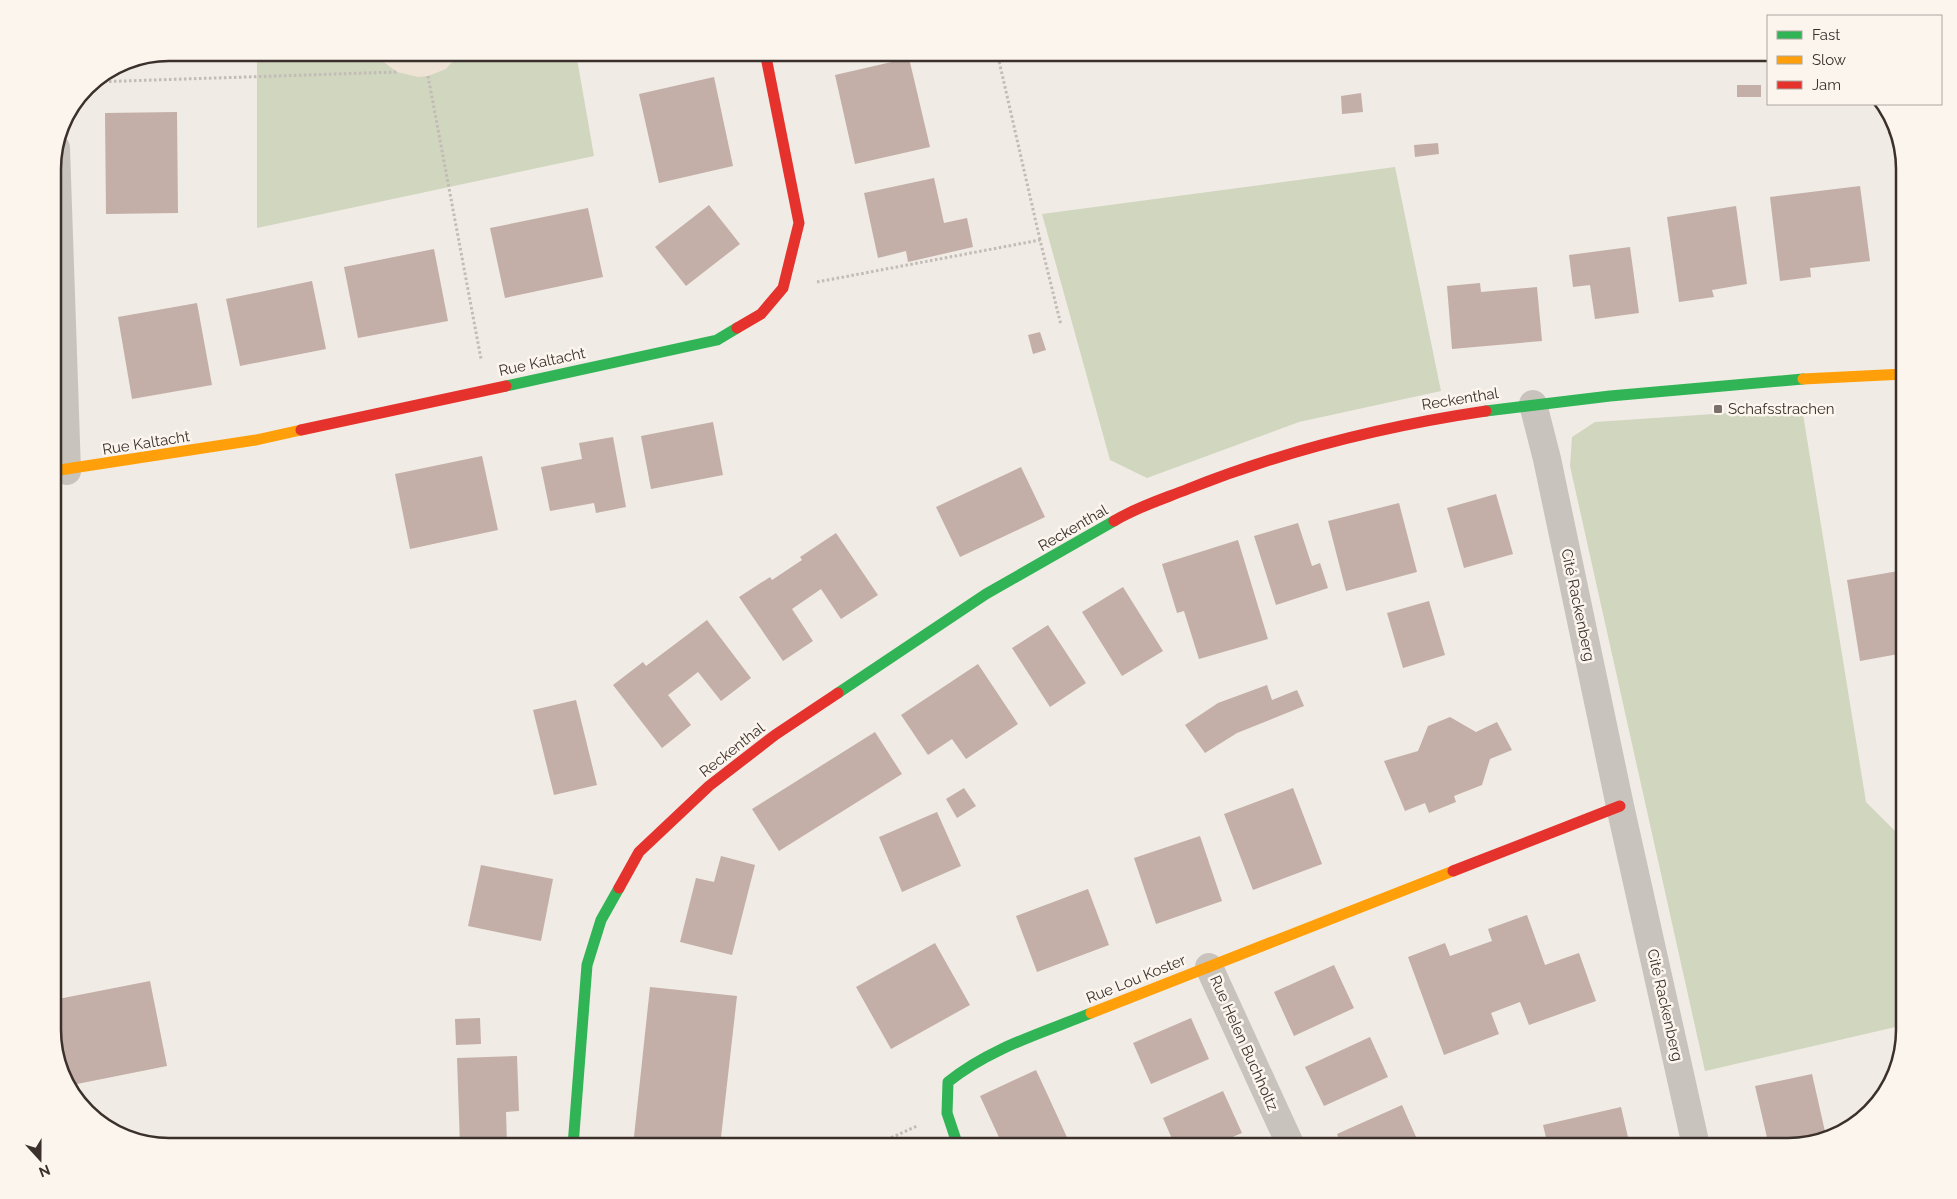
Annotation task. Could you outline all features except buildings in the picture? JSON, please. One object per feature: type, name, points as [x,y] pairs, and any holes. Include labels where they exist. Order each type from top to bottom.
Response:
[{"type":"street","name":"Rue Kaltacht","points":[[61,471],[256,440],[717,340],[761,314],[783,288],[798,224],[767,61]]},
{"type":"street","name":"Reckenthal","points":[[573,1138],[587,965],[601,920],[639,852],[709,786],[775,735],[986,594],[1124,515],[1241,468],[1338,440],[1416,421],[1533,404],[1796,379],[1896,374]]},
{"type":"street","name":"Cité Rackenberg","points":[[1533,404],[1547,459],[1620,806],[1694,1138]]},
{"type":"street","name":"Rue Lou Koster","points":[[955,1138],[947,1113],[948,1082],[970,1064],[995,1051],[1620,806]]},
{"type":"street","name":"Rue Helen Buchholtz","points":[[1210,967],[1287,1138]]},
{"type":"path","points":[[998,61],[1061,325]]},
{"type":"path","points":[[105,82],[397,72]]},
{"type":"path","points":[[428,76],[486,389]]},
{"type":"path","points":[[783,288],[1040,240]]},
{"type":"path","points":[[892,1138],[947,1113]]},
{"type":"green space","points":[[257,61],[577,61],[594,156],[257,228]]},
{"type":"green space","points":[[1395,167],[1441,391],[1299,422],[1147,478],[1110,460],[1042,214]]},
{"type":"green space","points":[[1802,408],[1866,802],[1896,832],[1896,1027],[1705,1071],[1570,466],[1572,437],[1595,422]]},
{"type":"shaded area","points":[[383,61],[453,61],[446,69],[428,76],[418,77],[397,72]]},
{"type":"traffic: fast","points":[[506,386],[717,340],[737,328]]},
{"type":"traffic: fast","points":[[1486,411],[1610,396],[1803,379]]},
{"type":"traffic: fast","points":[[838,693],[986,594],[1114,521]]},
{"type":"traffic: fast","points":[[574,1138],[587,965],[601,920],[619,888]]},
{"type":"traffic: fast","points":[[955,1138],[947,1113],[948,1082],[964,1070],[999,1050],[1091,1013]]},
{"type":"traffic: slow","points":[[1803,379],[1896,374]]},
{"type":"traffic: slow","points":[[61,470],[256,440],[301,430]]},
{"type":"traffic: slow","points":[[1091,1013],[1453,871]]},
{"type":"traffic: jam","points":[[737,328],[761,314],[783,288],[799,223],[767,61]]},
{"type":"traffic: jam","points":[[301,430],[506,386]]},
{"type":"traffic: jam","points":[[1114,521],[1141,507],[1224,475],[1335,441],[1410,424],[1486,411]]},
{"type":"traffic: jam","points":[[619,888],[639,852],[709,786],[775,735],[838,693]]},
{"type":"traffic: jam","points":[[1453,871],[1620,806]]},
{"type":"place","name":"Schafsstrachen","points":[[1718,409]]}]
